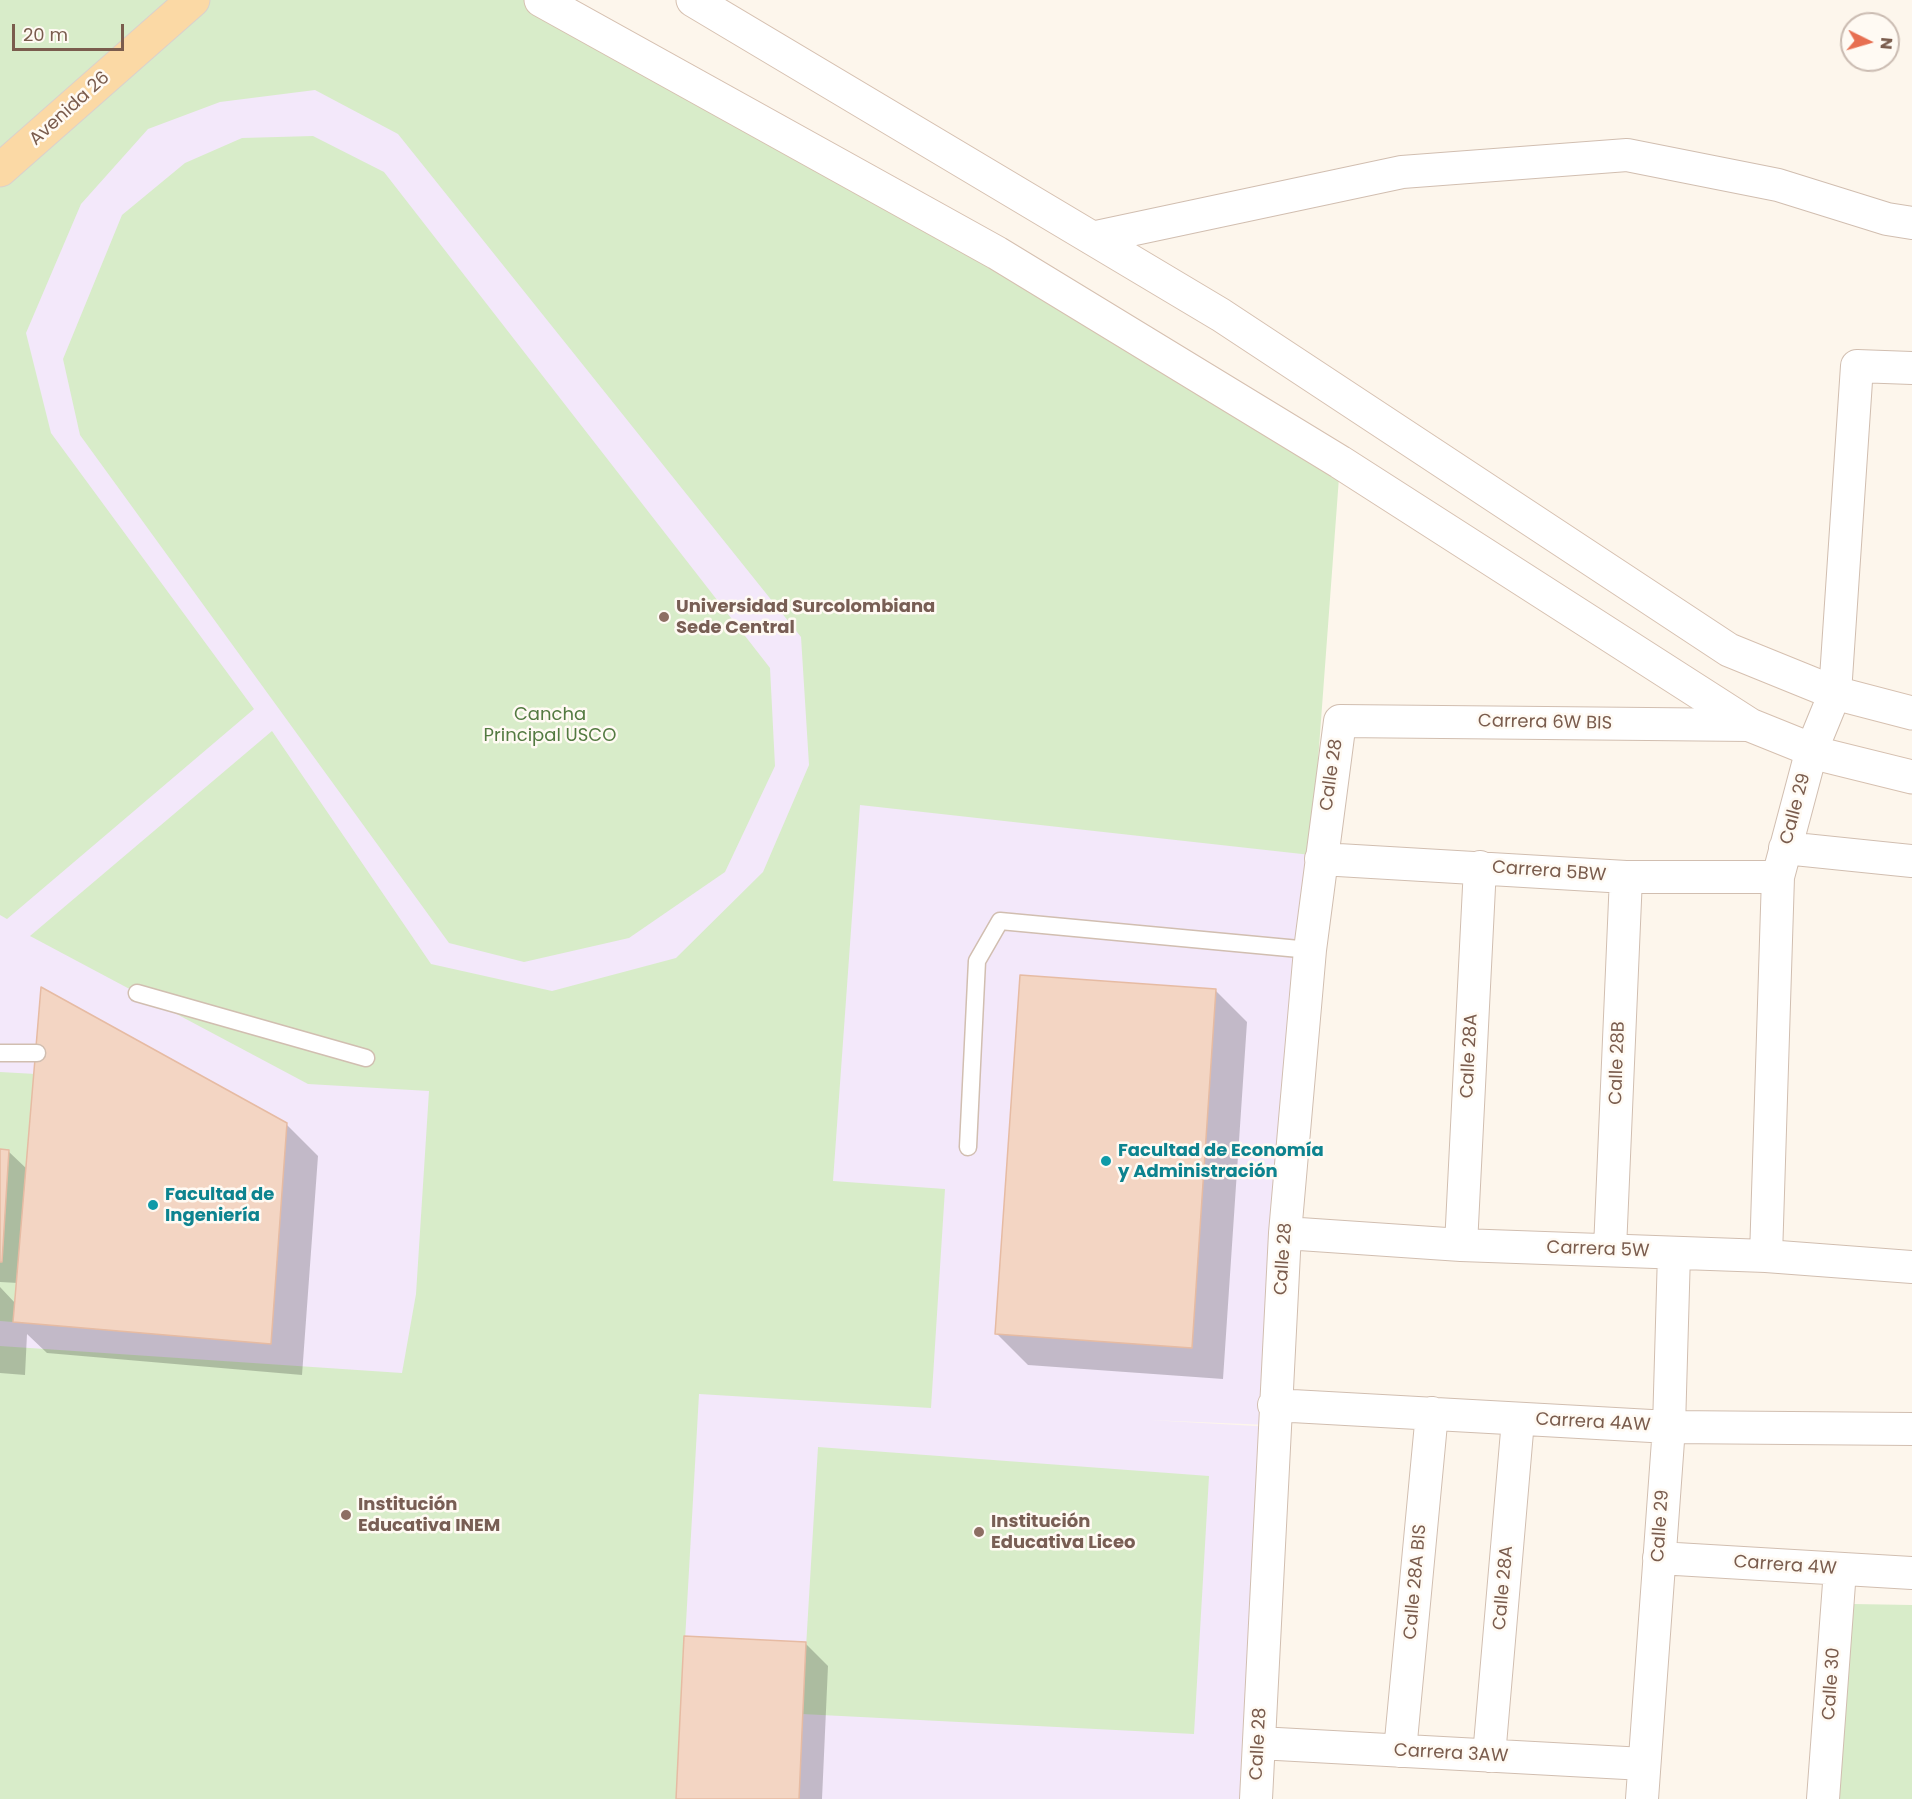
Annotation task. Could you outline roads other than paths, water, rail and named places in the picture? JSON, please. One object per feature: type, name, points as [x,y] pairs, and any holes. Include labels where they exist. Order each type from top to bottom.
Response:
[{"type":"main road","name":"Avenida 26","points":[[0,170],[193,0]]},
{"type":"main road","points":[[541,0],[997,253],[1340,462],[1750,725],[1827,756],[1912,777]]},
{"type":"main road","points":[[693,0],[1221,315],[1729,650],[1835,693],[1912,713]]},
{"type":"street","points":[[1092,238],[1402,172],[1627,155],[1778,185],[1887,219],[1912,223]]},
{"type":"street","name":"Calle 29","points":[[1766,1257],[1781,863],[1812,749],[1835,693],[1857,366],[1912,368]]},
{"type":"street","name":"Carrera 6W BIS","points":[[1340,721],[1750,725]]},
{"type":"street","name":"Calle 28","points":[[1256,1799],[1274,1405],[1285,1233],[1310,950],[1340,721]]},
{"type":"street","name":"Carrera 5BW","points":[[1321,859],[1626,877],[1781,863],[1912,861]]},
{"type":"street","name":"Calle 28A","points":[[1461,1245],[1480,867]]},
{"type":"street","name":"Calle 28B","points":[[1610,1249],[1626,877]]},
{"type":"street","name":"Carrera 5W","points":[[1285,1233],[1461,1245],[1610,1249],[1912,1267]]},
{"type":"street","name":"Calle 29","points":[[1642,1799],[1669,1427],[1674,1253]]},
{"type":"street","name":"Carrera 4AW","points":[[1274,1405],[1669,1427],[1912,1429]]},
{"type":"street","name":"Calle 28A BIS","points":[[1400,1750],[1432,1413]]},
{"type":"street","name":"Calle 28A","points":[[1489,1756],[1518,1420]]},
{"type":"street","name":"Carrera 4W","points":[[1659,1558],[1912,1573]]},
{"type":"street","name":"Calle 30","points":[[1823,1799],[1840,1570]]},
{"type":"street","name":"Carrera 3AW","points":[[1259,1743],[1644,1764]]},
{"type":"lane","points":[[968,1147],[977,961],[999,921],[1310,950]]},
{"type":"lane","points":[[137,993],[366,1058]]},
{"type":"lane","points":[[0,1053],[37,1053]]},
{"type":"place","name":"Universidad Surcolombiana Sede Central","points":[[664,617]]},
{"type":"place","name":"Facultad de Economía y Administración","points":[[1106,1161]]},
{"type":"place","name":"Facultad de Ingeniería","points":[[153,1205]]},
{"type":"place","name":"Institución Educativa INEM","points":[[346,1515]]},
{"type":"place","name":"Institución Educativa Liceo","points":[[979,1532]]},
{"type":"park label","name":"Cancha Principal USCO","points":[[550,725]]}]
